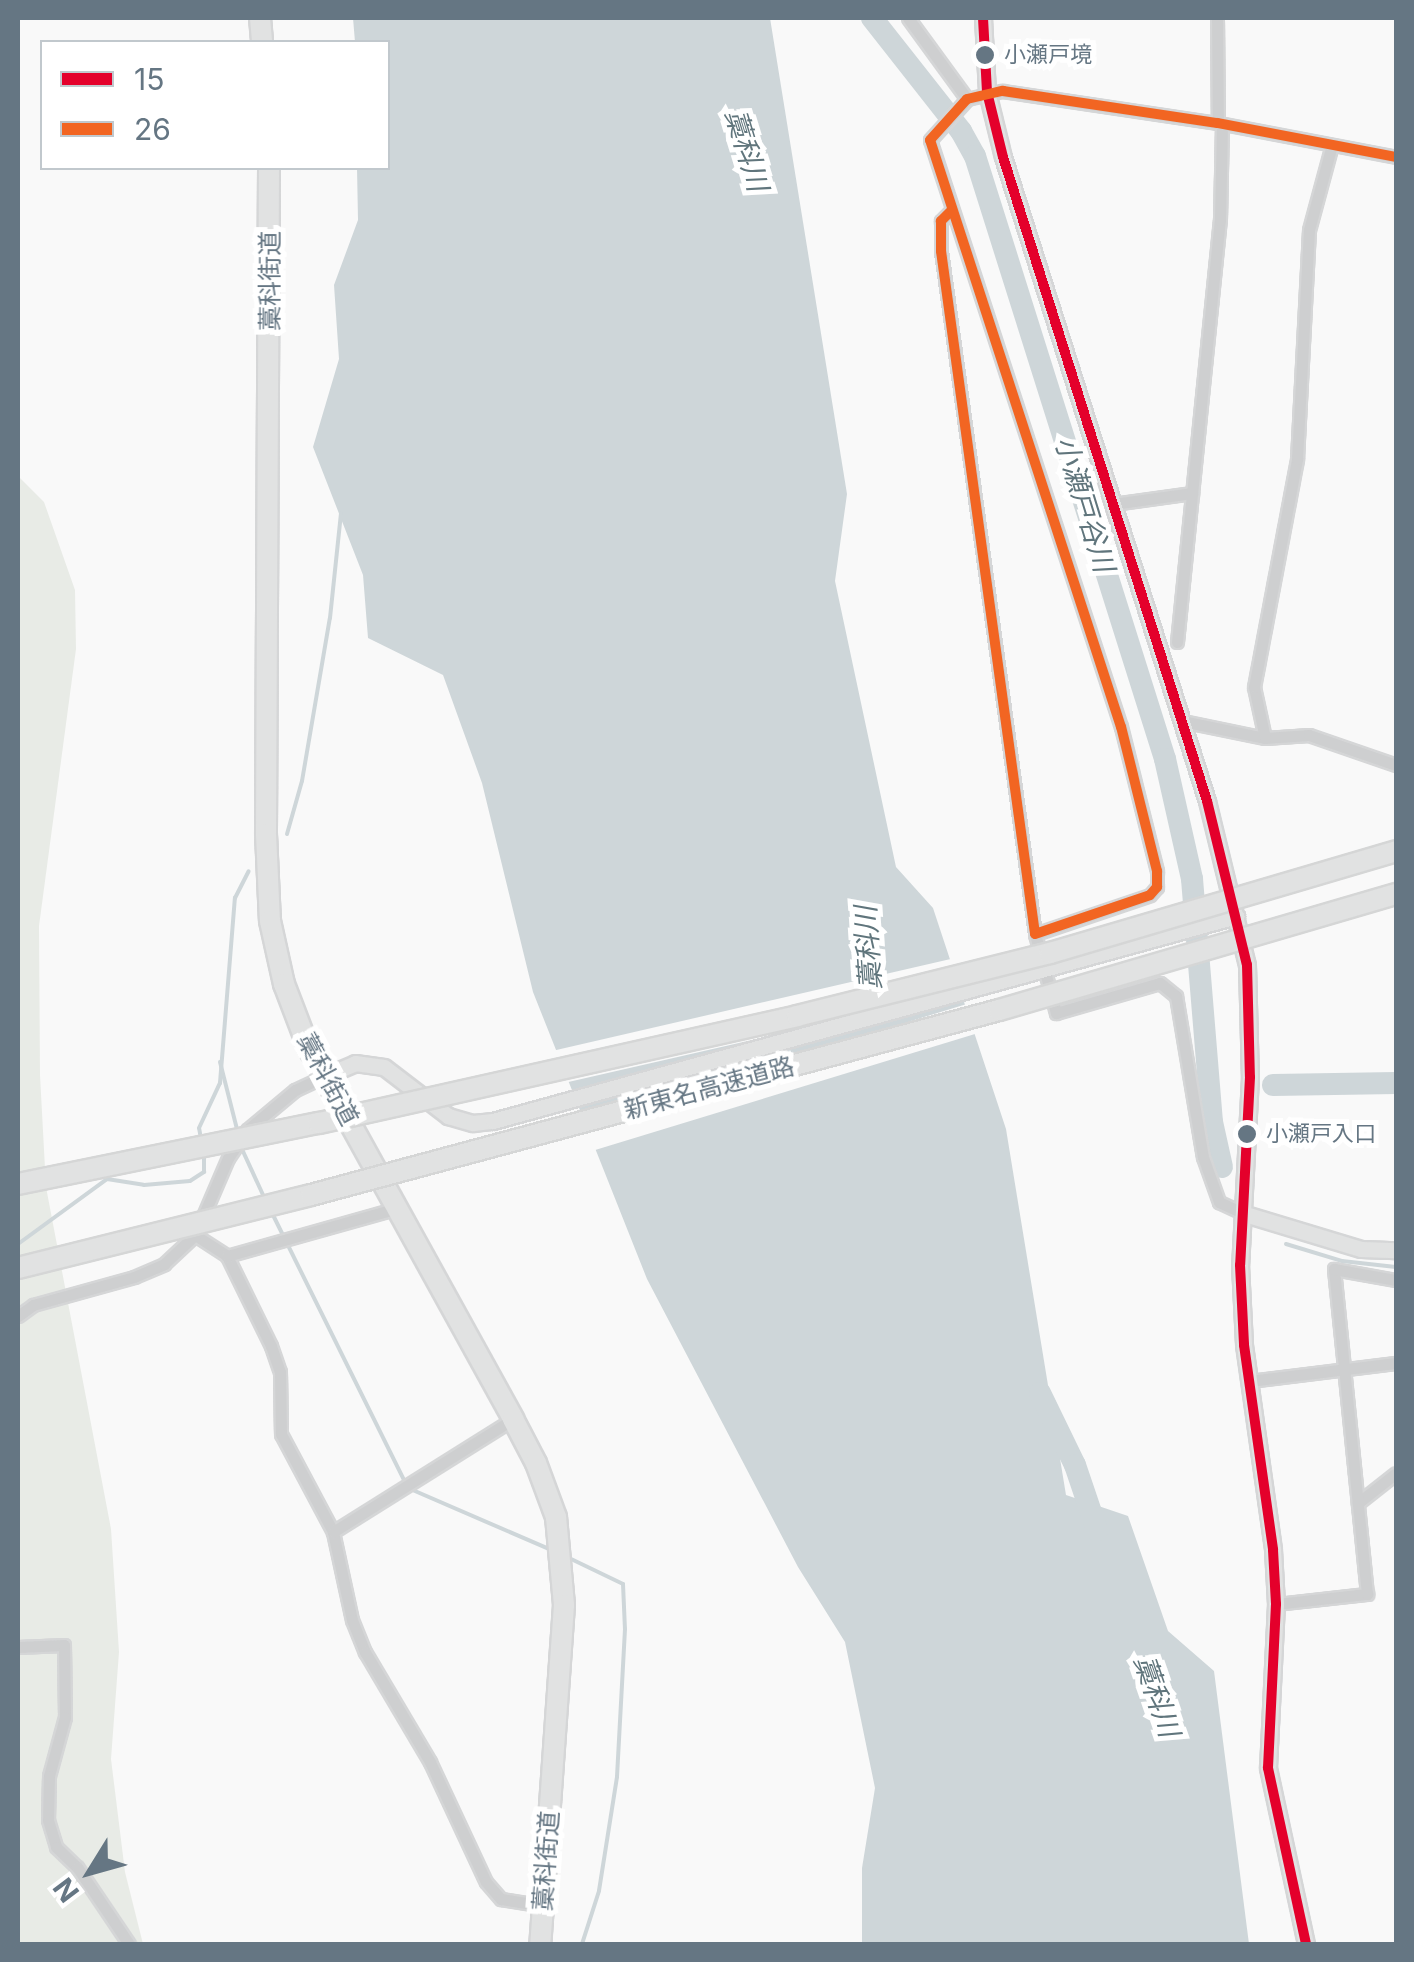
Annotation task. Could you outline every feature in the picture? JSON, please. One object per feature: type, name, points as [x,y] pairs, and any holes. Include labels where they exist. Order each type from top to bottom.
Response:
[{"type":"highway","name":"藁科街道","points":[[269,170],[266,834],[270,921],[293,1012],[536,1462],[556,1516],[564,1605],[540,1944]]},
{"type":"highway","name":"新東名高速道路","points":[[18,1184],[319,1123],[797,1016],[1050,953],[1396,851]]},
{"type":"highway","name":"新東名高速道路","points":[[18,1268],[330,1190],[980,1016],[1396,894]]},
{"type":"main road","points":[[983,18],[987,92],[1002,157],[1182,721],[1247,965],[1250,1077],[1240,1265],[1250,1381],[1274,1550],[1276,1604],[1268,1768],[1306,1944]]},
{"type":"main road","points":[[325,1076],[355,1064],[384,1067],[448,1116],[473,1123],[493,1120],[1236,916]]},
{"type":"main road","points":[[1245,1214],[1360,1249],[1396,1250]]},
{"type":"street","points":[[908,18],[966,99]]},
{"type":"street","points":[[1177,642],[1220,220],[1216,18]]},
{"type":"street","points":[[1035,934],[1150,895],[1157,888],[1157,871],[1121,727],[930,150],[935,132],[966,99],[987,92],[1220,124],[1396,157]]},
{"type":"street","points":[[1265,738],[1254,687],[1298,459],[1298,373],[1310,230],[1332,144]]},
{"type":"street","points":[[952,210],[940,220],[941,251],[1035,934],[1056,1014],[1160,983],[1176,996],[1203,1157],[1219,1202],[1245,1214]]},
{"type":"street","points":[[1113,504],[1192,493]]},
{"type":"street","points":[[1182,721],[1265,738],[1309,735],[1396,765]]},
{"type":"street","points":[[18,1316],[33,1305],[134,1277],[164,1264],[196,1235],[228,1158],[247,1130],[296,1090],[325,1076]]},
{"type":"street","points":[[227,1256],[398,1208]]},
{"type":"street","points":[[196,1235],[227,1256],[280,1372],[281,1434],[286,1451],[316,1497],[332,1532],[352,1620],[430,1762],[486,1882],[501,1900],[544,1906]]},
{"type":"street","points":[[1276,1604],[1368,1594],[1334,1269],[1396,1280]]},
{"type":"street","points":[[1250,1381],[1396,1363]]},
{"type":"street","points":[[332,1532],[513,1419]]},
{"type":"street","points":[[1358,1502],[1396,1473]]},
{"type":"street","points":[[18,1647],[64,1645],[65,1717],[49,1776],[48,1820],[56,1847],[77,1867],[129,1944]]},
{"type":"shaded area","points":[[18,476],[44,502],[75,590],[76,649],[39,926],[40,1075],[46,1187],[111,1529],[119,1652],[111,1759],[125,1872],[143,1944],[18,1944]]},
{"type":"water","points":[[353,18],[770,18],[847,494],[835,581],[896,867],[933,908],[1006,1129],[1066,1495],[1128,1516],[1168,1631],[1214,1671],[1249,1944],[862,1944],[862,1868],[875,1788],[845,1642],[798,1567],[647,1279],[533,992],[482,783],[443,675],[368,638],[363,575],[313,447],[339,359],[334,285],[358,220],[357,170],[390,170],[390,40],[355,40]]},
{"type":"pier","points":[[955,958],[965,989],[909,1004],[564,1083],[552,1051]]},
{"type":"pier","points":[[970,1003],[979,1033],[587,1153],[578,1123]]},
{"type":"waterway","name":"小瀬戸谷川","points":[[872,18],[961,131],[975,156],[1165,759],[1192,879],[1212,1122],[1222,1167]]},
{"type":"waterway","points":[[287,834],[302,781],[330,618],[341,514]]},
{"type":"waterway","points":[[201,1139],[199,1128],[220,1083],[235,898],[249,871]]},
{"type":"waterway","points":[[220,1062],[238,1133]]},
{"type":"waterway","name":"小瀬戸谷川","points":[[1273,1085],[1396,1083]]},
{"type":"waterway","points":[[241,1147],[264,1197]]},
{"type":"waterway","points":[[18,1244],[107,1179],[144,1185],[190,1181],[204,1172],[204,1153]]},
{"type":"waterway","points":[[273,1215],[408,1488],[551,1550]]},
{"type":"waterway","points":[[1286,1244],[1342,1261],[1396,1267]]},
{"type":"waterway","name":"藁科川","points":[[1040,1393],[1075,1465],[1097,1530]]},
{"type":"waterway","points":[[569,1558],[623,1584],[625,1629],[617,1777],[599,1891],[582,1944]]},
{"type":"transit line","name":"15","points":[[983,18],[987,92],[1003,157],[1207,801],[1247,965],[1250,1077],[1240,1265],[1244,1345],[1273,1550],[1276,1604],[1268,1768],[1306,1944]]},
{"type":"transit line","name":"26","points":[[952,210],[941,221],[941,251],[1035,934],[1150,895],[1157,887],[1157,871],[1121,727],[930,140],[967,99],[1003,91],[1218,123],[1396,157]]},
{"type":"place","name":"小瀬戸境","points":[[985,55]]},
{"type":"place","name":"小瀬戸入口","points":[[1247,1134]]}]
